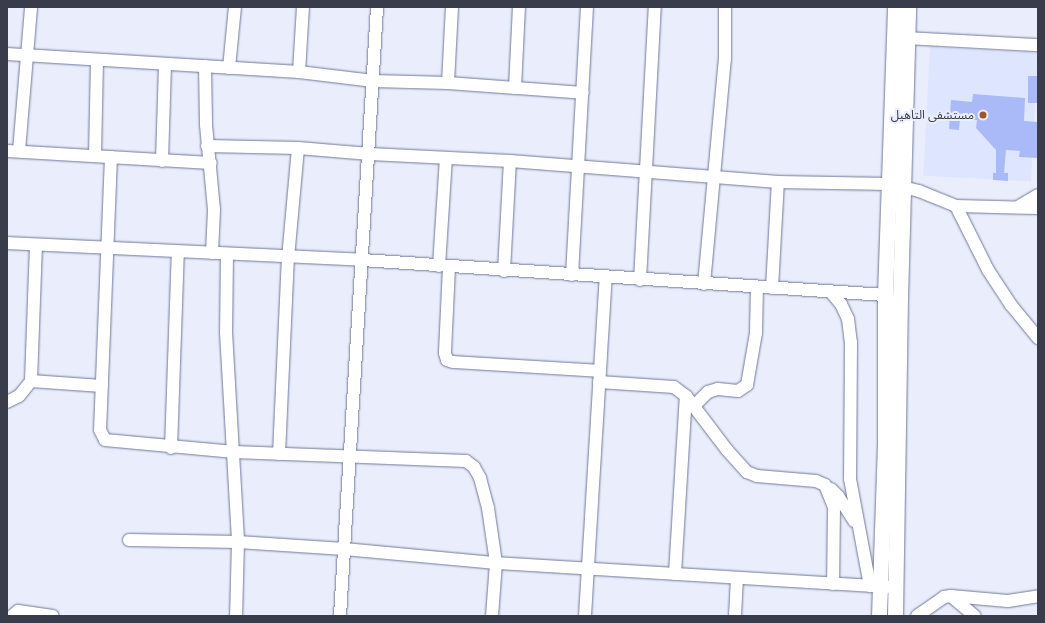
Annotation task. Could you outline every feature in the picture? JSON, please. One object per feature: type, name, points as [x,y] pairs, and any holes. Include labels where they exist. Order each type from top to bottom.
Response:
[{"type":"main road","points":[[895,7],[895,616]]},
{"type":"main road","points":[[879,616],[875,586],[885,445],[885,295],[896,185],[908,7]]},
{"type":"street","points":[[31,7],[13,151],[211,163]]},
{"type":"street","points":[[229,68],[235,7]]},
{"type":"street","points":[[299,72],[303,7]]},
{"type":"street","points":[[340,616],[348,455],[370,154],[377,7]]},
{"type":"street","points":[[448,83],[452,7]]},
{"type":"street","points":[[515,88],[519,7]]},
{"type":"street","points":[[572,275],[587,7]]},
{"type":"street","points":[[640,280],[655,7]]},
{"type":"street","points":[[704,284],[726,59],[725,7]]},
{"type":"street","points":[[907,38],[1038,45]]},
{"type":"street","points":[[7,54],[299,72],[373,81],[448,83],[583,93]]},
{"type":"street","points":[[94,156],[97,60]]},
{"type":"street","points":[[162,161],[164,64]]},
{"type":"street","points":[[205,66],[207,146],[211,163],[214,210],[212,253]]},
{"type":"street","points":[[207,146],[298,148],[370,154],[510,161],[645,170],[778,182],[896,185],[956,206],[1038,208]]},
{"type":"street","points":[[279,454],[288,258],[298,148]]},
{"type":"street","points":[[111,157],[100,430],[105,440],[171,448],[234,452],[348,455],[466,461],[474,467],[480,478],[488,508],[496,563],[492,616]]},
{"type":"street","points":[[446,158],[444,267],[445,353],[447,360],[453,362],[600,376],[674,387],[690,401],[747,472],[825,485],[838,496],[857,524]]},
{"type":"street","points":[[504,271],[510,161]]},
{"type":"street","points":[[772,288],[778,182]]},
{"type":"street","points":[[1018,207],[1038,195]]},
{"type":"street","points":[[956,206],[969,236],[988,270],[1011,305],[1038,338]]},
{"type":"street","points":[[7,244],[212,253],[288,258],[362,260],[757,288],[885,295]]},
{"type":"street","points":[[7,402],[19,396],[31,381],[36,245]]},
{"type":"street","points":[[171,448],[178,252]]},
{"type":"street","points":[[227,254],[226,332],[238,542],[236,616]]},
{"type":"street","points":[[585,616],[606,277]]},
{"type":"street","points":[[690,401],[718,389],[738,391],[748,385],[756,333],[757,288]]},
{"type":"street","points":[[830,291],[841,304],[848,320],[851,342],[850,478],[857,524],[875,586]]},
{"type":"street","points":[[31,381],[102,386]]},
{"type":"street","points":[[676,574],[690,401]]},
{"type":"street","points":[[825,485],[834,507],[832,584]]},
{"type":"street","points":[[129,540],[238,542],[344,549],[496,563],[895,588]]},
{"type":"street","points":[[735,616],[737,578]]},
{"type":"street","points":[[951,596],[975,616]]},
{"type":"street","points":[[917,616],[944,598],[951,596],[1008,601],[1038,596]]},
{"type":"street","points":[[12,616],[18,611],[53,616]]},
{"type":"shaded area","name":"مستشفى التاهيل","points":[[930,47],[1038,53],[1031,181],[923,176]]},
{"type":"building","points":[[1028,76],[1038,76],[1038,103],[1028,103]]},
{"type":"building","points":[[973,94],[1025,98],[1024,121],[1038,122],[1038,158],[1019,157],[1020,151],[1006,150],[1004,173],[1008,173],[1008,181],[993,180],[993,173],[996,173],[996,150],[976,128],[977,120],[960,119],[959,130],[949,129],[951,100],[972,102]]},
{"type":"place","name":"مستشفى التاهيل","points":[[983,115]]}]
